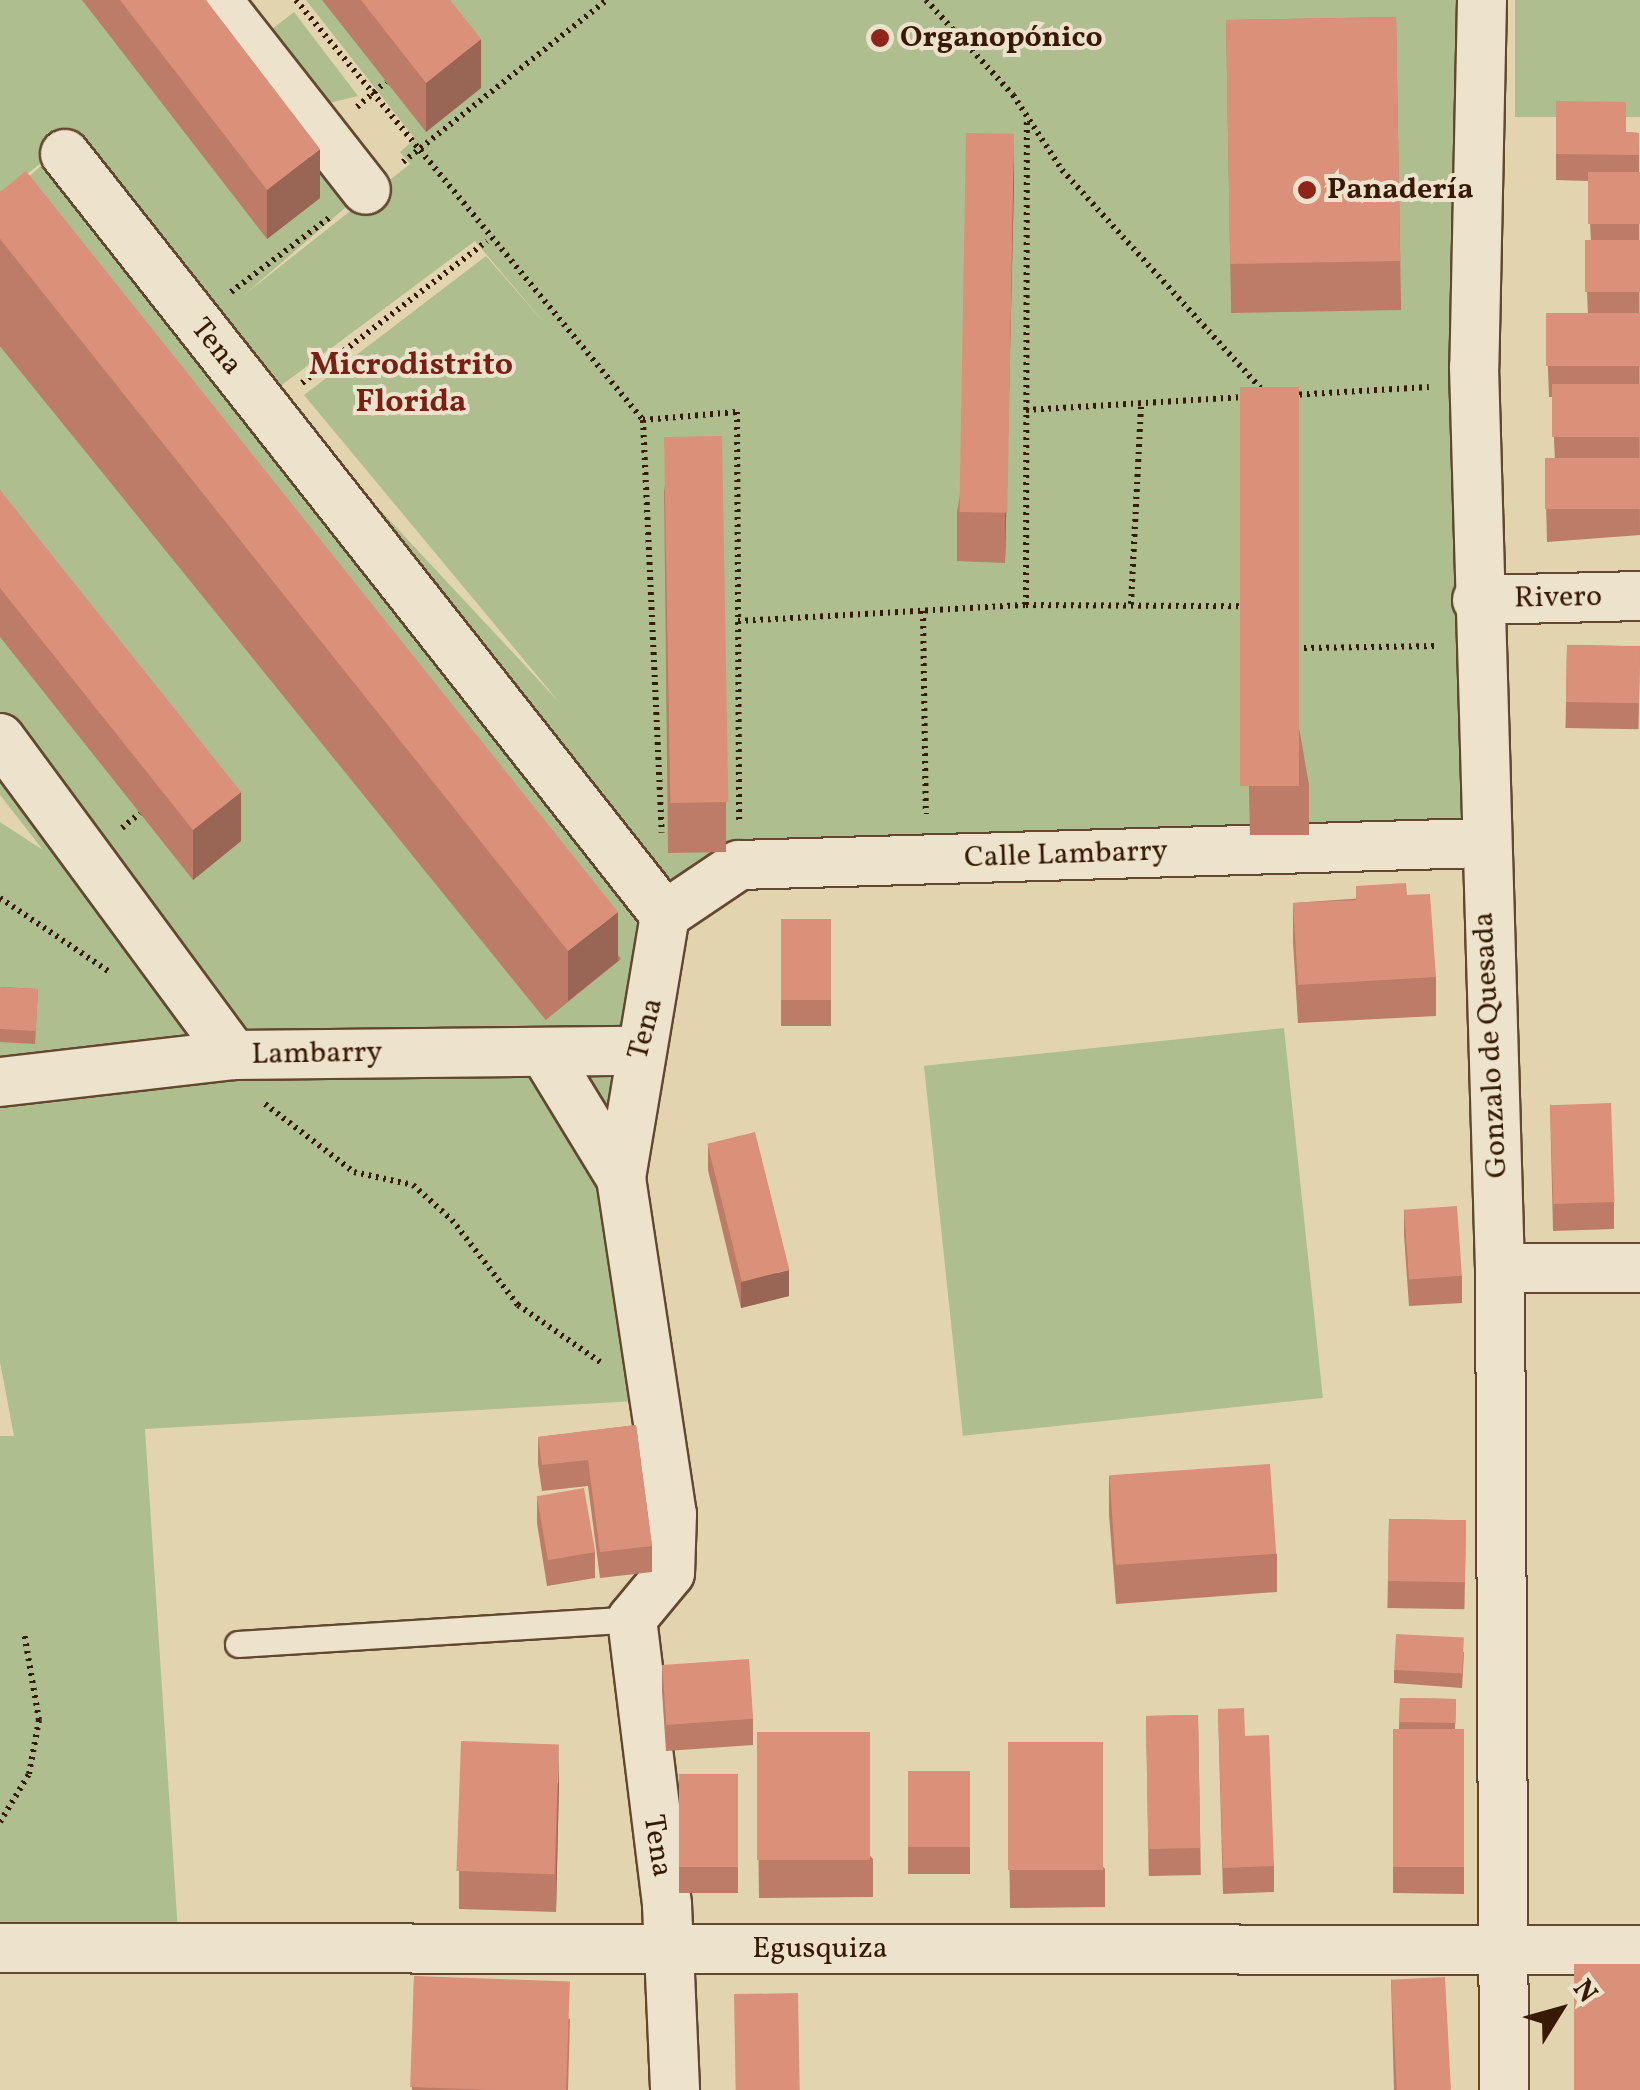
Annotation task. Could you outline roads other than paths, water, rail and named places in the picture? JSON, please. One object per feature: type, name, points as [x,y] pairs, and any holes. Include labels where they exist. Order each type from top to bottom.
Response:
[{"type":"street","points":[[217,0],[366,190]]},
{"type":"street","name":"Gonzalo de Quesada","points":[[1482,0],[1475,384],[1477,622],[1500,1268],[1504,2090]]},
{"type":"street","name":"Tena","points":[[65,154],[665,915],[658,984],[636,1052],[621,1178],[672,1514],[670,1573],[632,1620],[670,1949],[675,2090]]},
{"type":"street","name":"Rivero","points":[[1477,622],[1640,596]]},
{"type":"street","points":[[0,738],[223,1056]]},
{"type":"street","name":"Calle Lambarry","points":[[665,915],[739,865],[1482,842]]},
{"type":"street","name":"Lambarry","points":[[0,1082],[223,1056],[547,1056],[636,1052]]},
{"type":"street","points":[[547,1056],[621,1178]]},
{"type":"street","points":[[1500,1268],[1640,1268]]},
{"type":"street","name":"Egusquiza","points":[[0,1948],[1640,1950]]},
{"type":"lane","points":[[238,1644],[632,1620]]},
{"type":"place","name":"Organopónico","points":[[880,38]]},
{"type":"place","name":"Panadería","points":[[1307,190]]},
{"type":"district","name":"Microdistrito Florida","points":[[411,386]]}]
